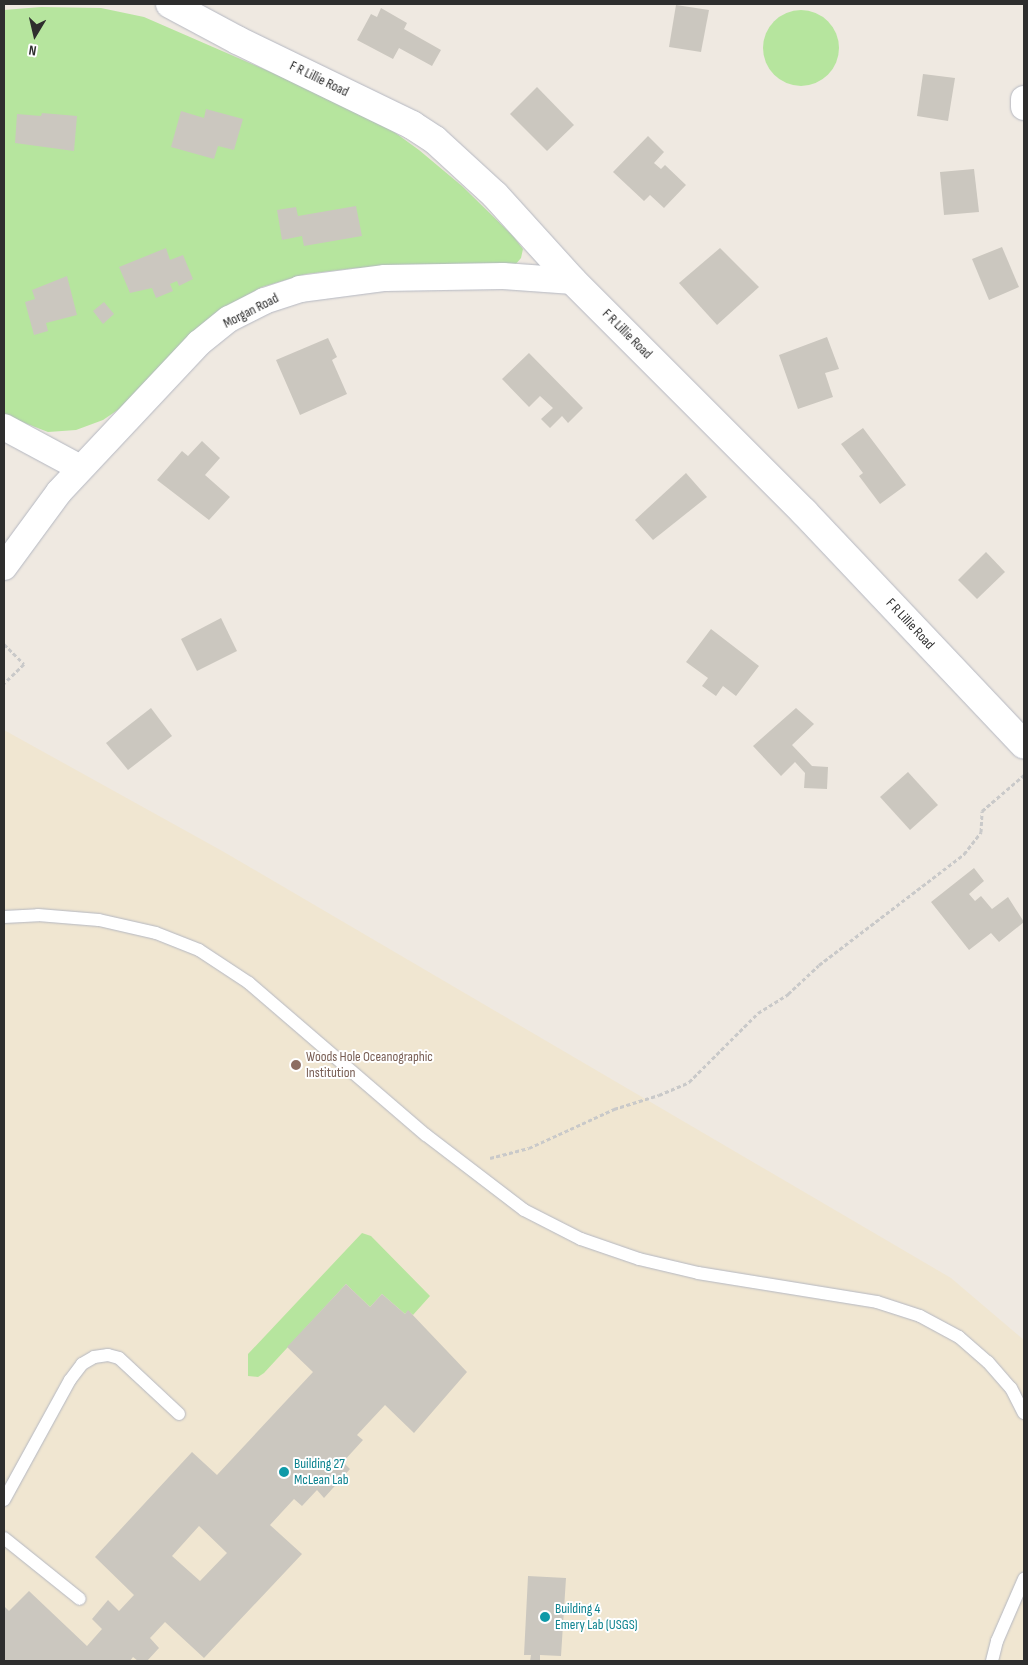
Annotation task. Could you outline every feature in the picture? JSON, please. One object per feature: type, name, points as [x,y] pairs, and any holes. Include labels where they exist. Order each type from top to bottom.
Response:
[{"type":"street","name":"F R Lillie Road","points":[[170,4],[237,40],[412,125],[435,140],[495,195],[574,281],[804,512],[1024,745]]},
{"type":"street","points":[[1024,99],[1024,107]]},
{"type":"street","name":"Morgan Road","points":[[4,567],[80,468],[198,343],[229,319],[264,301],[300,289],[384,278],[503,276],[574,281]]},
{"type":"street","points":[[4,428],[80,468]]},
{"type":"lane","points":[[4,917],[69,916],[108,921],[156,933],[199,950],[249,983],[463,1165],[524,1210],[609,1250],[698,1273],[877,1302],[920,1316],[959,1338],[988,1362],[1011,1388],[1024,1413]]},
{"type":"lane","points":[[4,1500],[70,1380],[82,1364],[94,1357],[108,1355],[119,1358],[179,1414]]},
{"type":"lane","points":[[4,1538],[80,1599]]},
{"type":"lane","points":[[992,1661],[997,1641],[1024,1579]]},
{"type":"path","points":[[4,644],[24,664],[4,683]]},
{"type":"path","points":[[463,1165],[529,1148],[614,1109],[659,1095],[689,1082],[758,1013],[788,994],[820,965],[964,854],[981,832],[982,811],[1024,775]]},
{"type":"shaded area","name":"Woods Hole Oceanographic Institution","points":[[4,730],[224,852],[951,1278],[1024,1340],[1024,1661],[4,1661]]},
{"type":"green space","points":[[41,7],[101,8],[144,17],[372,116],[419,150],[462,186],[513,236],[523,249],[521,258],[515,265],[356,268],[306,274],[262,287],[240,299],[125,405],[103,420],[76,430],[48,432],[4,415],[4,10]]},
{"type":"green space","points":[[801,10],[816,13],[828,21],[836,33],[839,48],[836,63],[828,75],[816,83],[801,86],[786,83],[774,75],[766,63],[763,48],[766,33],[774,21],[786,13]]},
{"type":"green space","points":[[362,1233],[371,1236],[430,1296],[413,1315],[408,1311],[405,1314],[382,1294],[370,1307],[346,1284],[264,1373],[258,1377],[248,1376],[248,1354]]},
{"type":"building","points":[[676,5],[709,10],[701,52],[669,47]]},
{"type":"building","points":[[381,8],[407,23],[404,29],[441,50],[432,66],[399,48],[393,59],[357,40],[371,14],[377,17]]},
{"type":"building","points":[[923,74],[955,78],[948,121],[917,116]]},
{"type":"building","points":[[537,87],[574,125],[547,151],[510,114]]},
{"type":"building","points":[[206,109],[243,119],[234,150],[218,146],[214,159],[171,147],[181,111],[204,118]]},
{"type":"building","points":[[42,113],[77,116],[74,151],[15,143],[17,114],[41,116]]},
{"type":"building","points":[[648,136],[664,152],[654,163],[661,169],[665,165],[686,185],[664,208],[650,195],[644,201],[613,172]]},
{"type":"building","points":[[974,169],[979,212],[944,215],[940,172]]},
{"type":"building","points":[[356,206],[362,236],[304,246],[302,236],[282,240],[277,210],[296,207],[298,216]]},
{"type":"building","points":[[1002,247],[1019,287],[989,300],[972,259]]},
{"type":"building","points":[[166,248],[170,260],[183,255],[193,279],[179,286],[177,281],[170,284],[173,291],[156,298],[152,288],[130,293],[119,267]]},
{"type":"building","points":[[720,248],[759,287],[717,325],[679,283]]},
{"type":"building","points":[[67,276],[77,315],[46,323],[48,331],[34,335],[25,302],[35,299],[32,290]]},
{"type":"building","points":[[104,302],[114,314],[103,324],[93,311]]},
{"type":"building","points":[[827,337],[839,369],[825,373],[833,397],[798,409],[779,355]]},
{"type":"building","points":[[328,338],[337,357],[332,360],[347,394],[300,415],[276,360]]},
{"type":"building","points":[[529,353],[583,408],[568,423],[562,416],[550,428],[541,419],[553,408],[540,396],[529,407],[502,379]]},
{"type":"building","points":[[863,428],[906,485],[880,504],[859,476],[863,473],[841,444]]},
{"type":"building","points":[[202,441],[220,458],[205,475],[230,497],[209,520],[157,480],[182,451],[188,456]]},
{"type":"building","points":[[686,473],[707,497],[653,540],[635,520]]},
{"type":"building","points":[[986,552],[1005,572],[977,599],[958,580]]},
{"type":"building","points":[[221,618],[237,651],[197,671],[181,639]]},
{"type":"building","points":[[711,629],[759,666],[736,696],[723,686],[716,696],[702,686],[708,678],[686,662]]},
{"type":"building","points":[[151,708],[172,736],[128,770],[106,743]]},
{"type":"building","points":[[796,708],[814,724],[792,745],[812,766],[828,767],[827,789],[804,788],[805,773],[795,762],[781,776],[753,746]]},
{"type":"building","points":[[908,772],[938,805],[910,830],[880,797]]},
{"type":"building","points":[[974,868],[984,881],[969,894],[975,901],[981,896],[992,909],[1008,897],[1024,922],[999,942],[991,933],[969,950],[931,902]]},
{"type":"building","name":"Building 27 McLean Lab","points":[[346,1284],[370,1307],[382,1294],[405,1314],[408,1310],[467,1372],[414,1433],[385,1405],[357,1435],[363,1440],[343,1462],[350,1469],[324,1498],[317,1490],[302,1506],[294,1499],[281,1513],[270,1525],[302,1554],[204,1658],[165,1622],[150,1638],[159,1648],[147,1661],[138,1661],[133,1657],[130,1661],[4,1661],[4,1606],[9,1611],[29,1591],[87,1646],[102,1629],[92,1619],[108,1600],[119,1611],[134,1595],[95,1557],[192,1452],[217,1475],[313,1372],[287,1347]],"holes":[[[199,1526],[227,1553],[200,1581],[172,1556]]]},
{"type":"building","name":"Building 4 Emery Lab (USGS)","points":[[528,1576],[566,1578],[561,1656],[540,1655],[540,1661],[530,1661],[531,1655],[524,1655]]},
{"type":"place","name":"Woods Hole Oceanographic Institution","points":[[296,1065]]},
{"type":"place","name":"Building 27 McLean Lab","points":[[284,1472]]},
{"type":"place","name":"Building 4 Emery Lab (USGS)","points":[[545,1617]]}]
